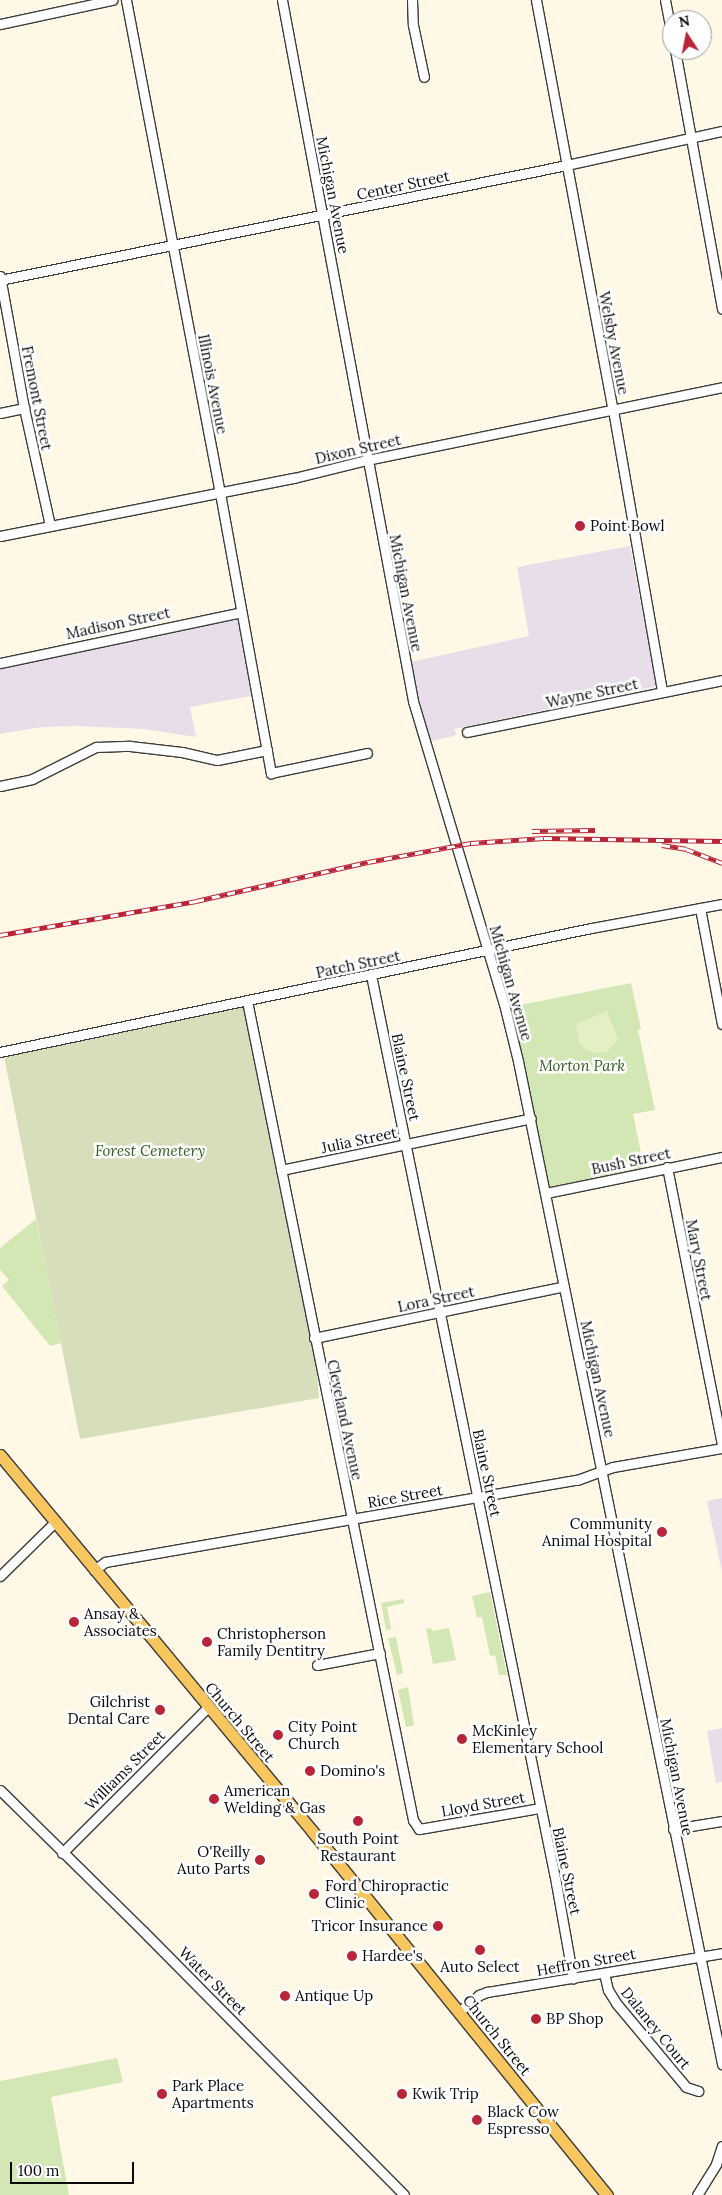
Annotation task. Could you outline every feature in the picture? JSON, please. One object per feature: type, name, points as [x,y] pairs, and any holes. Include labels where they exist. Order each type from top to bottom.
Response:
[{"type":"main road","name":"Church Street","points":[[0,1455],[460,2011],[607,2195]]},
{"type":"street","points":[[0,24],[112,0]]},
{"type":"street","name":"Illinois Avenue","points":[[126,0],[271,773],[367,753]]},
{"type":"street","name":"Michigan Avenue","points":[[282,0],[413,700],[507,1015],[531,1118],[673,1829],[722,2064]]},
{"type":"street","points":[[412,0],[413,25],[424,77]]},
{"type":"street","name":"Welsby Avenue","points":[[536,0],[613,410],[662,692]]},
{"type":"street","points":[[677,60],[722,309]]},
{"type":"street","name":"Center Street","points":[[0,279],[567,165],[722,131]]},
{"type":"street","name":"Fremont Street","points":[[0,279],[24,408],[50,526]]},
{"type":"street","name":"Dixon Street","points":[[0,536],[220,493],[367,460],[722,387]]},
{"type":"street","points":[[0,413],[24,408]]},
{"type":"street","name":"Madison Street","points":[[0,663],[241,612]]},
{"type":"street","name":"Wayne Street","points":[[467,732],[722,680]]},
{"type":"street","points":[[0,786],[32,780],[96,747],[130,746],[182,752],[217,760],[266,750]]},
{"type":"street","name":"Patch Street","points":[[0,1052],[591,928],[722,904]]},
{"type":"street","points":[[700,908],[722,1024]]},
{"type":"street","name":"Blaine Street","points":[[371,975],[478,1497],[573,1978]]},
{"type":"street","name":"Cleveland Avenue","points":[[248,1001],[314,1338],[413,1820],[419,1829],[432,1827]]},
{"type":"street","name":"Julia Street","points":[[281,1170],[531,1118]]},
{"type":"street","name":"Bush Street","points":[[546,1192],[722,1157]]},
{"type":"street","name":"Mary Street","points":[[667,1168],[722,1447]]},
{"type":"street","name":"Lora Street","points":[[314,1338],[564,1286]]},
{"type":"street","name":"Rice Street","points":[[94,1570],[103,1562],[585,1478],[614,1467],[722,1447]]},
{"type":"street","points":[[0,1576],[55,1522]]},
{"type":"street","points":[[317,1665],[380,1653]]},
{"type":"street","name":"Williams Street","points":[[62,1853],[208,1707]]},
{"type":"street","name":"Water Street","points":[[0,1790],[156,1944],[404,2195]]},
{"type":"street","name":"Lloyd Street","points":[[432,1827],[540,1808]]},
{"type":"street","points":[[673,1829],[722,1821]]},
{"type":"street","name":"Heffron Street","points":[[460,2011],[479,1995],[487,1992],[722,1953]]},
{"type":"street","name":"Dalaney Court","points":[[604,1973],[608,1990],[616,2003],[686,2087],[698,2091]]},
{"type":"street","points":[[697,2195],[716,2164],[722,2146]]},
{"type":"shaded area","points":[[630,546],[656,684],[654,687],[454,729],[457,735],[425,743],[406,663],[529,636],[517,567]]},
{"type":"shaded area","points":[[241,612],[256,695],[190,707],[196,737],[143,729],[78,726],[42,727],[0,734],[0,663]]},
{"type":"shaded area","points":[[722,1498],[722,1572],[707,1501]]},
{"type":"shaded area","points":[[722,1728],[722,1782],[716,1783],[707,1731]]},
{"type":"green space","name":"Morton Park","points":[[631,983],[641,1029],[638,1030],[655,1110],[633,1114],[645,1172],[546,1193],[505,1008]]},
{"type":"green space","name":"Forest Cemetery","points":[[247,1001],[314,1338],[319,1398],[80,1439],[3,1051]]},
{"type":"green space","points":[[607,1011],[618,1039],[607,1052],[595,1053],[586,1050],[579,1042],[576,1024]]},
{"type":"green space","points":[[36,1219],[61,1343],[50,1346],[2,1286],[9,1280],[0,1270],[0,1248]]},
{"type":"green space","points":[[490,1592],[507,1675],[499,1675],[495,1655],[490,1656],[482,1617],[477,1618],[472,1596]]},
{"type":"green space","points":[[404,1599],[404,1603],[387,1607],[391,1629],[386,1630],[381,1603]]},
{"type":"green space","points":[[431,1628],[432,1631],[449,1628],[456,1660],[433,1664],[426,1629]]},
{"type":"green space","points":[[396,1637],[403,1673],[397,1675],[388,1638]]},
{"type":"green space","points":[[408,1687],[414,1725],[406,1727],[398,1690]]},
{"type":"green space","points":[[117,2058],[123,2082],[51,2097],[69,2195],[0,2195],[0,2081]]},
{"type":"railway","points":[[532,831],[595,830]]},
{"type":"railway","points":[[0,935],[196,901],[368,862],[471,843],[544,838],[722,841]]},
{"type":"railway","points":[[662,845],[686,849],[722,863]]},
{"type":"place","name":"Point Bowl","points":[[580,526]]},
{"type":"place","name":"Community Animal Hospital","points":[[662,1532]]},
{"type":"place","name":"Ansay & Associates","points":[[74,1622]]},
{"type":"place","name":"Christopherson Family Dentitry","points":[[207,1642]]},
{"type":"place","name":"Gilchrist Dental Care","points":[[160,1710]]},
{"type":"place","name":"City Point Church","points":[[278,1735]]},
{"type":"place","name":"McKinley Elementary School","points":[[462,1739]]},
{"type":"place","name":"Domino's","points":[[310,1771]]},
{"type":"place","name":"American Welding & Gas","points":[[214,1799]]},
{"type":"place","name":"South Point Restaurant","points":[[358,1821]]},
{"type":"place","name":"O'Reilly Auto Parts","points":[[260,1860]]},
{"type":"place","name":"Ford Chiropractic Clinic","points":[[314,1894]]},
{"type":"place","name":"Tricor Insurance","points":[[438,1926]]},
{"type":"place","name":"Auto Select","points":[[480,1950]]},
{"type":"place","name":"Hardee's","points":[[352,1956]]},
{"type":"place","name":"Antique Up","points":[[285,1996]]},
{"type":"place","name":"BP Shop","points":[[536,2019]]},
{"type":"place","name":"Park Place Apartments","points":[[162,2094]]},
{"type":"place","name":"Kwik Trip","points":[[402,2094]]},
{"type":"place","name":"Black Cow Espresso","points":[[477,2120]]}]
